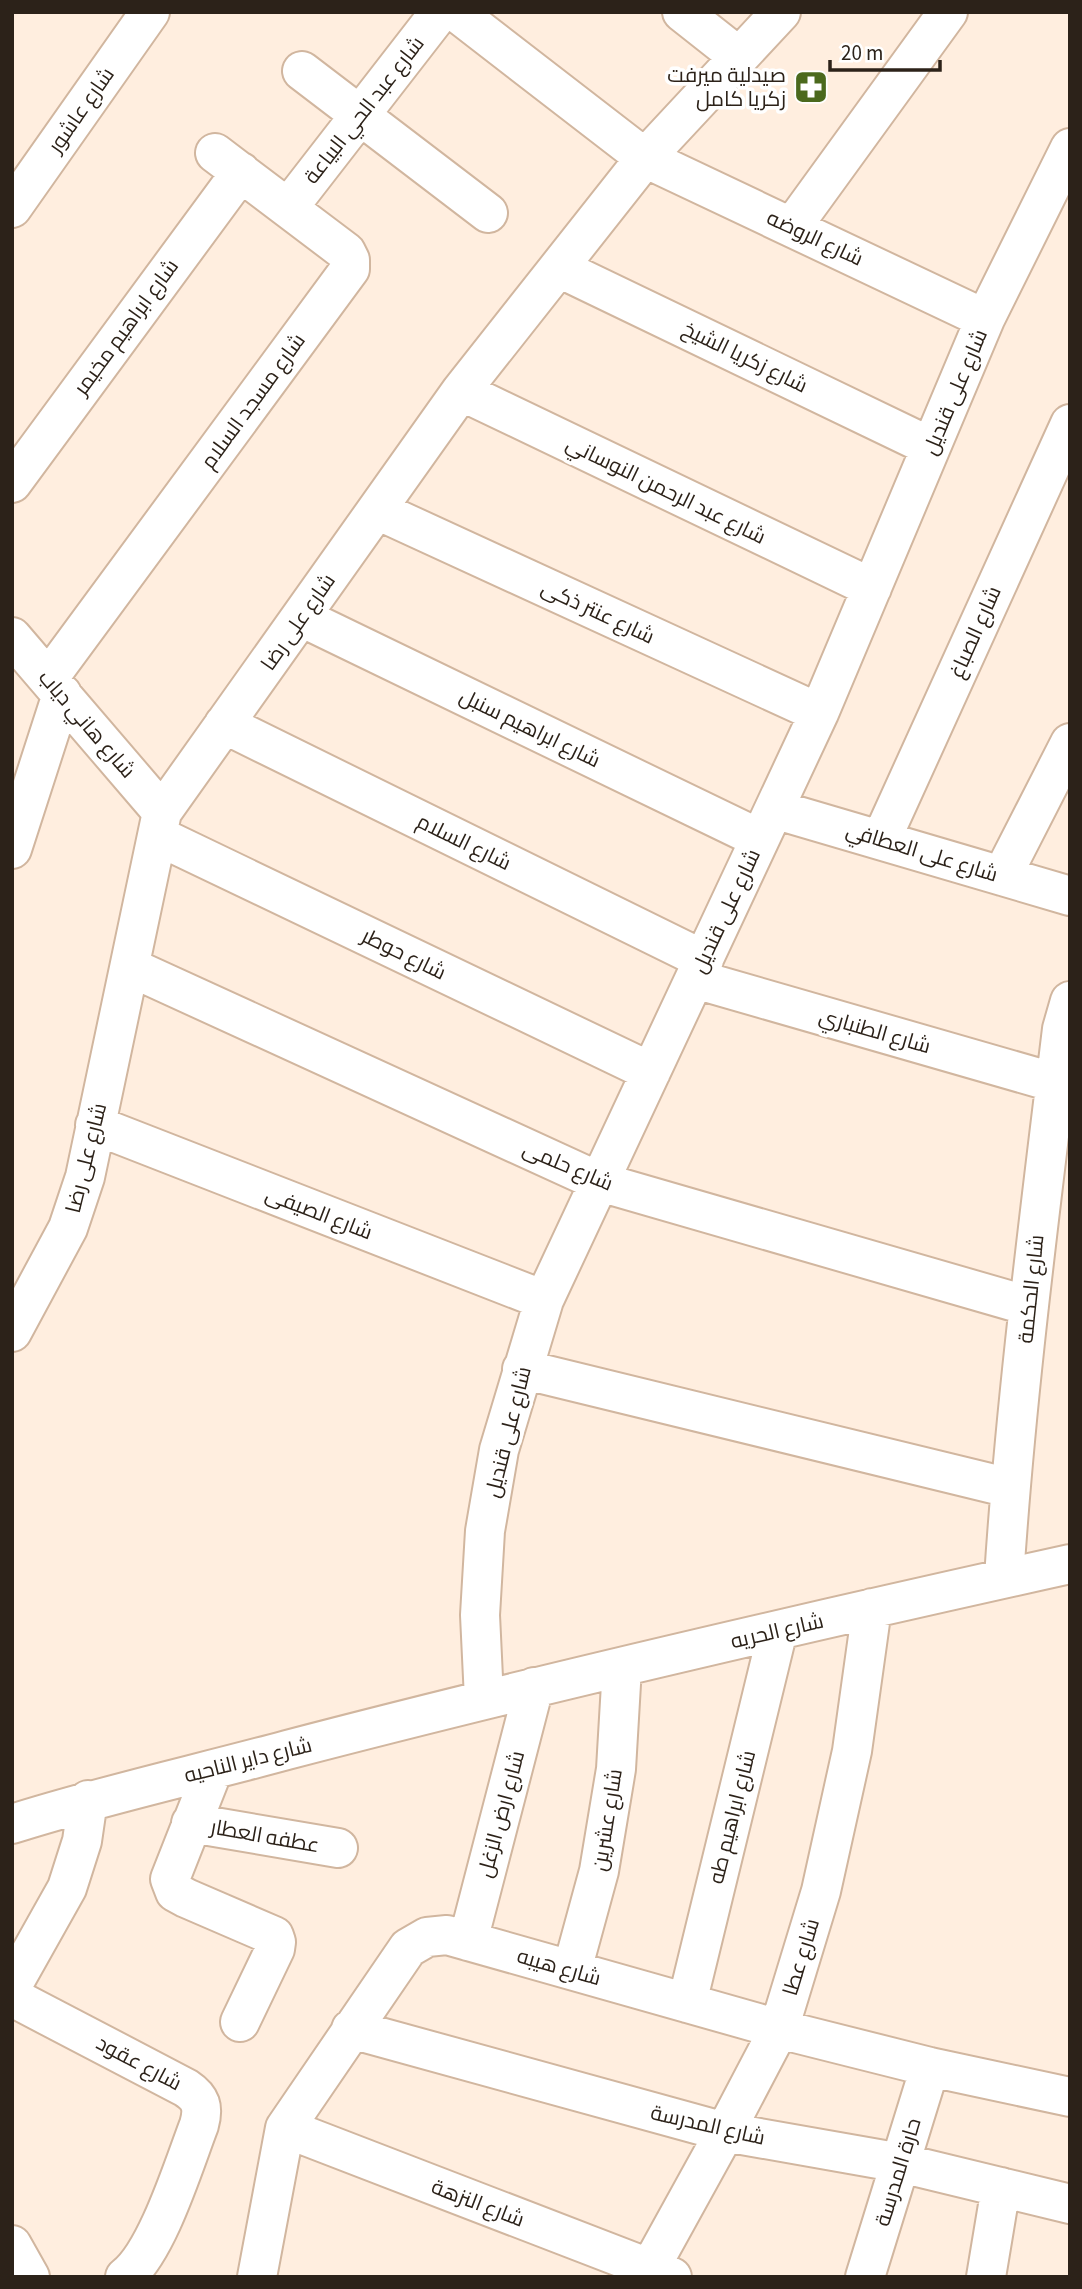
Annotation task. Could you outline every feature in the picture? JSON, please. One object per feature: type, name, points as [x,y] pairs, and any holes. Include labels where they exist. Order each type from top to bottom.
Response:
[{"type":"street","name":"شارع عاشور","points":[[12,208],[150,12]]},
{"type":"street","name":"شارع عبد الحي البياعة","points":[[288,208],[440,12]]},
{"type":"street","name":"شارع الروضه","points":[[456,12],[645,158],[985,319]]},
{"type":"street","points":[[682,12],[739,57]]},
{"type":"street","name":"شارع على رضا","points":[[12,1332],[68,1228],[85,1177],[160,824],[224,724],[461,391],[645,158],[781,12]]},
{"type":"street","points":[[792,227],[948,12]]},
{"type":"street","points":[[302,71],[488,213]]},
{"type":"street","name":"شارع على قنديل","points":[[484,1699],[480,1615],[485,1531],[499,1450],[544,1300],[818,713],[985,319],[1070,148]]},
{"type":"street","name":"شارع مسجد السلام","points":[[12,849],[55,687],[350,269],[346,252],[228,162]]},
{"type":"street","name":"شارع ابراهيم مخيمر","points":[[12,482],[228,162]]},
{"type":"street","name":"شارع زكريا الشيخ","points":[[558,268],[931,447]]},
{"type":"street","name":"شارع عبد الرحمن النوساني","points":[[461,391],[872,588]]},
{"type":"street","name":"شارع الصباغ","points":[[881,840],[1070,424]]},
{"type":"street","name":"شارع عنتر ذكى","points":[[377,510],[818,713]]},
{"type":"street","name":"شارع ابراهيم سنبل","points":[[301,617],[767,824]]},
{"type":"street","name":"شارع هاني دياب","points":[[12,637],[55,687],[160,824]]},
{"type":"street","name":"شارع السلام","points":[[224,724],[699,969]]},
{"type":"street","points":[[1002,876],[1070,743]]},
{"type":"street","name":"شارع حوطر","points":[[160,824],[651,1072]]},
{"type":"street","name":"شارع على العطافي","points":[[767,824],[881,840],[1070,896]]},
{"type":"street","name":"شارع حلمى","points":[[130,967],[600,1182],[1029,1307]]},
{"type":"street","name":"شارع الطنباري","points":[[699,969],[1056,1083]]},
{"type":"street","name":"شارع الحكمة","points":[[1004,1578],[1010,1488],[1029,1307],[1062,1029],[1070,1001]]},
{"type":"street","name":"شارع الصيفى","points":[[94,1125],[544,1300]]},
{"type":"street","points":[[522,1369],[1010,1488]]},
{"type":"street","name":"شارع الحريه","points":[[484,1699],[1070,1563]]},
{"type":"street","name":"شارع عطا","points":[[656,2274],[779,2029],[821,1891],[852,1751],[872,1608]]},
{"type":"street","name":"شارع ابراهيم طه","points":[[687,2003],[778,1630]]},
{"type":"street","name":"شارع عشرين","points":[[572,1970],[599,1871],[616,1769],[622,1667]]},
{"type":"street","name":"شارع ارض الزغل","points":[[468,1941],[534,1687]]},
{"type":"street","name":"شارع داير الناحيه","points":[[12,1824],[88,1800],[484,1699]]},
{"type":"street","points":[[213,1770],[170,1879],[175,1892],[274,1936],[275,1950],[240,2022]]},
{"type":"street","points":[[12,1986],[67,1888],[82,1841],[88,1800]]},
{"type":"street","name":"عطفه العطار","points":[[191,1824],[338,1848]]},
{"type":"street","name":"شارع هيبه","points":[[257,2277],[285,2128],[408,1948],[427,1937],[447,1935],[779,2029],[930,2067],[1070,2097]]},
{"type":"street","name":"شارع عقود","points":[[12,1997],[198,2096],[203,2110],[200,2125],[149,2250],[125,2277]]},
{"type":"street","name":"شارع المدرسة","points":[[351,2029],[725,2132],[901,2163],[1070,2204]]},
{"type":"street","name":"حارة المدرسة","points":[[865,2277],[930,2067]]},
{"type":"street","name":"شارع النزهة","points":[[285,2128],[656,2274]]},
{"type":"street","points":[[986,2277],[1001,2187]]},
{"type":"street","points":[[12,2245],[30,2277]]},
{"type":"place","name":"صيدلية ميرفت زكريا كامل","points":[[811,87]]}]
